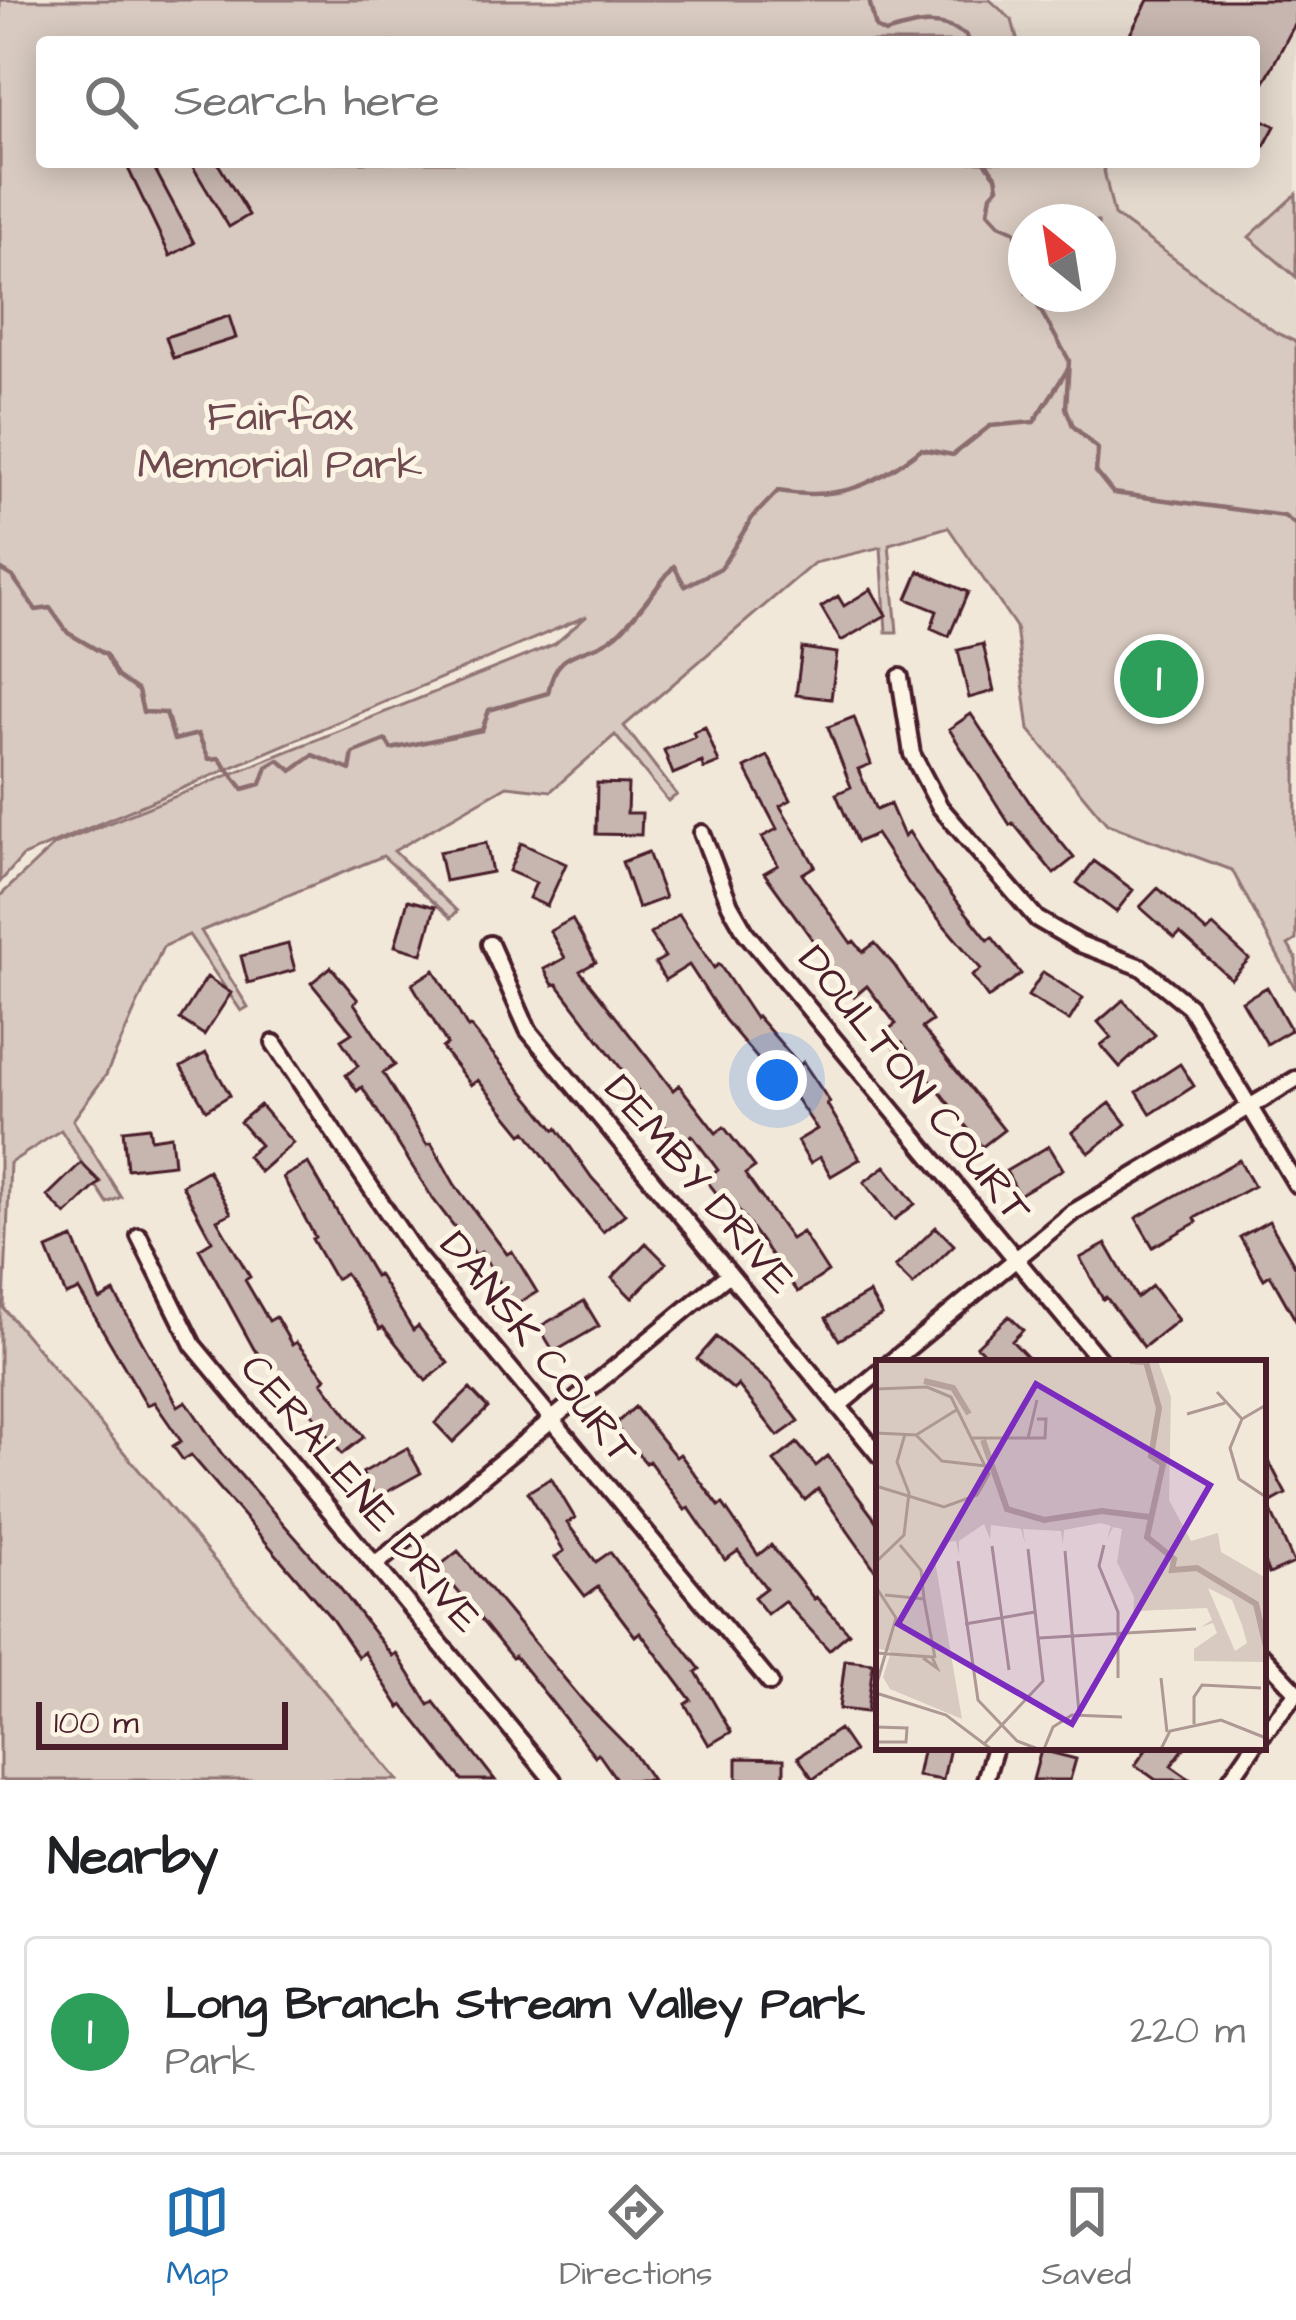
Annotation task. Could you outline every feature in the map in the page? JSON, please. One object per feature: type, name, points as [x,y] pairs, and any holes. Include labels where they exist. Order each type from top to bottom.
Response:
[{"type":"street","points":[[900,677],[912,754],[940,807],[1037,919],[1080,944],[1141,967],[1177,993],[1201,1022],[1296,1184]]},
{"type":"street","name":"DOULTON COURT","points":[[702,833],[746,933],[1100,1360]]},
{"type":"street","name":"DEMBY DRIVE","points":[[490,944],[529,1030],[876,1451]]},
{"type":"street","name":"DANSK COURT","points":[[274,1042],[416,1255],[770,1683]]},
{"type":"street","points":[[894,1360],[1091,1199],[1296,1079]]},
{"type":"street","name":"CERALENE DRIVE","points":[[139,1236],[193,1346],[553,1780]]},
{"type":"street","points":[[375,1565],[729,1274]]},
{"type":"street","points":[[838,1406],[876,1374]]},
{"type":"street","points":[[1266,1658],[1296,1692],[1266,1730]]},
{"type":"street","points":[[985,1780],[994,1750]]},
{"type":"street","points":[[1230,1780],[1251,1750]]},
{"type":"shaded area","points":[[990,0],[1296,0],[1296,349],[1116,216],[1103,168],[1260,168],[1260,36],[1016,36],[1012,20]]},
{"type":"green space","name":"Fairfax Memorial Park","points":[[0,0],[990,0],[1012,20],[1016,36],[36,36],[36,168],[1103,168],[1112,204],[1008,204],[1008,312],[1116,312],[1116,216],[1275,332],[1296,342],[1296,940],[1288,945],[1296,958],[1296,990],[1232,870],[1107,824],[1029,730],[1016,627],[948,527],[889,544],[897,632],[886,632],[881,547],[814,563],[624,726],[677,795],[668,801],[615,735],[551,791],[507,786],[394,851],[457,911],[451,918],[383,856],[201,931],[248,1007],[241,1011],[189,935],[163,947],[106,1075],[73,1120],[121,1197],[107,1203],[61,1130],[10,1163],[4,1306],[0,1301],[0,896],[54,845],[555,644],[587,616],[23,856],[0,882]]},
{"type":"green space","points":[[1296,194],[1296,277],[1249,237]]},
{"type":"green space","points":[[0,1304],[398,1780],[0,1780]]},
{"type":"building","points":[[1148,0],[1296,0],[1296,22],[1260,90],[1260,36],[1129,36]]},
{"type":"building","points":[[1260,118],[1275,126],[1260,154]]},
{"type":"building","points":[[128,168],[154,168],[194,243],[170,256]]},
{"type":"building","points":[[194,168],[221,168],[249,215],[229,227]]},
{"type":"building","points":[[229,316],[236,338],[173,358],[166,337]]},
{"type":"building","points":[[919,571],[968,592],[949,636],[931,628],[937,611],[907,599]]},
{"type":"building","points":[[871,589],[886,615],[841,641],[821,607],[838,596],[844,606]]},
{"type":"building","points":[[983,644],[994,691],[969,698],[958,650]]},
{"type":"building","points":[[802,648],[837,653],[831,699],[796,695]]},
{"type":"building","points":[[971,714],[1034,809],[1074,858],[1054,874],[1010,825],[949,729]]},
{"type":"building","points":[[854,717],[871,764],[858,769],[876,810],[890,804],[904,836],[909,832],[937,876],[1021,974],[988,998],[972,976],[981,969],[909,884],[876,834],[857,842],[836,794],[851,787],[828,727]]},
{"type":"building","points":[[705,727],[719,763],[704,769],[702,762],[673,774],[664,750],[695,737],[693,732]]},
{"type":"building","points":[[768,756],[791,800],[780,806],[815,866],[802,874],[851,943],[863,952],[875,943],[894,965],[932,1021],[922,1028],[1004,1130],[982,1147],[902,1043],[895,1049],[883,1033],[896,1024],[867,986],[854,997],[764,873],[778,865],[762,837],[777,829],[745,768]]},
{"type":"building","points":[[597,783],[628,784],[627,813],[642,813],[641,835],[596,834]]},
{"type":"building","points":[[486,843],[492,872],[445,881],[439,852]]},
{"type":"building","points":[[521,843],[566,864],[547,906],[529,898],[536,883],[509,871]]},
{"type":"building","points":[[648,852],[665,898],[638,908],[622,862]]},
{"type":"building","points":[[1094,861],[1133,890],[1116,912],[1077,883]]},
{"type":"building","points":[[1158,888],[1207,932],[1213,926],[1249,959],[1231,979],[1180,933],[1175,938],[1140,907]]},
{"type":"building","points":[[408,900],[435,907],[422,954],[395,946]]},
{"type":"building","points":[[679,914],[714,968],[719,964],[755,1018],[800,1065],[803,1062],[860,1159],[831,1176],[820,1157],[810,1163],[797,1141],[817,1129],[773,1065],[767,1070],[725,1020],[689,965],[665,980],[655,963],[665,957],[650,934]]},
{"type":"building","points":[[572,919],[596,962],[580,971],[673,1090],[679,1085],[716,1133],[724,1127],[755,1167],[745,1174],[791,1239],[802,1232],[828,1272],[798,1292],[724,1190],[718,1195],[706,1180],[718,1170],[692,1135],[679,1145],[557,984],[553,985],[544,969],[565,958],[550,931]]},
{"type":"building","points":[[288,944],[295,970],[248,983],[241,956]]},
{"type":"building","points":[[331,967],[358,1000],[354,1003],[395,1065],[383,1073],[427,1145],[431,1143],[455,1185],[507,1254],[512,1251],[537,1292],[514,1306],[481,1252],[476,1255],[433,1199],[362,1087],[357,1091],[346,1075],[358,1066],[341,1040],[352,1033],[311,983]]},
{"type":"building","points":[[434,970],[468,1028],[625,1214],[603,1232],[526,1131],[522,1134],[478,1080],[471,1085],[442,1048],[447,1044],[412,984]]},
{"type":"building","points":[[1043,972],[1083,998],[1069,1021],[1028,996]]},
{"type":"building","points":[[207,977],[231,993],[204,1035],[180,1019]]},
{"type":"building","points":[[1267,987],[1291,1030],[1267,1044],[1242,1001]]},
{"type":"building","points":[[1123,1000],[1155,1035],[1120,1067],[1101,1045],[1111,1037],[1098,1022]]},
{"type":"building","points":[[206,1053],[230,1095],[206,1110],[181,1067]]},
{"type":"building","points":[[1180,1064],[1194,1086],[1151,1114],[1137,1092]]},
{"type":"building","points":[[1110,1103],[1126,1124],[1089,1153],[1072,1132]]},
{"type":"building","points":[[260,1105],[293,1143],[260,1172],[247,1156],[260,1145],[240,1122]]},
{"type":"building","points":[[149,1127],[151,1139],[171,1136],[174,1164],[127,1169],[123,1130]]},
{"type":"building","points":[[1049,1146],[1063,1169],[1019,1195],[1006,1171]]},
{"type":"building","points":[[1239,1160],[1254,1186],[1153,1247],[1136,1218]]},
{"type":"building","points":[[81,1163],[100,1182],[66,1215],[47,1196]]},
{"type":"building","points":[[308,1163],[375,1276],[378,1274],[413,1330],[418,1326],[448,1363],[426,1381],[380,1329],[345,1273],[335,1279],[312,1239],[283,1177]]},
{"type":"building","points":[[885,1166],[915,1204],[894,1220],[864,1182]]},
{"type":"building","points":[[208,1170],[231,1213],[217,1220],[250,1277],[245,1280],[269,1321],[276,1317],[292,1345],[296,1342],[326,1378],[322,1382],[364,1437],[342,1454],[301,1399],[254,1349],[199,1249],[212,1241],[182,1185]]},
{"type":"building","points":[[1269,1221],[1296,1268],[1296,1321],[1270,1275],[1264,1279],[1240,1237]]},
{"type":"building","points":[[936,1227],[954,1245],[913,1285],[895,1267]]},
{"type":"building","points":[[73,1238],[100,1300],[114,1292],[178,1406],[186,1401],[222,1454],[340,1588],[392,1656],[396,1653],[429,1705],[434,1702],[495,1780],[462,1780],[403,1705],[400,1708],[364,1652],[358,1657],[331,1618],[191,1455],[183,1460],[173,1446],[181,1441],[154,1402],[147,1405],[79,1290],[66,1295],[47,1249]]},
{"type":"building","points":[[646,1243],[666,1263],[632,1298],[612,1278]]},
{"type":"building","points":[[1106,1244],[1137,1298],[1152,1286],[1178,1320],[1144,1347],[1103,1299],[1080,1258]]},
{"type":"building","points":[[869,1293],[882,1315],[839,1340],[826,1318]]},
{"type":"building","points":[[584,1301],[599,1326],[554,1352],[539,1327]]},
{"type":"building","points":[[1009,1316],[1023,1330],[1012,1341],[1030,1360],[990,1360],[977,1346]]},
{"type":"building","points":[[716,1337],[770,1383],[799,1421],[778,1436],[738,1385],[734,1390],[697,1359]]},
{"type":"building","points":[[470,1389],[488,1408],[453,1442],[435,1423]]},
{"type":"building","points":[[635,1407],[676,1457],[680,1454],[719,1506],[723,1504],[758,1555],[771,1545],[814,1599],[849,1633],[829,1650],[784,1601],[767,1614],[754,1597],[766,1588],[738,1551],[725,1560],[689,1508],[685,1510],[649,1461],[614,1425]]},
{"type":"building","points":[[797,1443],[816,1466],[828,1456],[876,1521],[876,1571],[818,1489],[805,1500],[774,1461]]},
{"type":"building","points":[[407,1448],[421,1473],[376,1498],[362,1473]]},
{"type":"building","points":[[1266,1456],[1286,1494],[1268,1504],[1294,1563],[1269,1574]]},
{"type":"building","points":[[551,1478],[575,1518],[567,1523],[596,1562],[610,1552],[700,1669],[696,1672],[731,1732],[709,1745],[685,1704],[691,1700],[640,1632],[635,1636],[598,1587],[585,1596],[555,1557],[564,1551],[528,1492]]},
{"type":"building","points":[[458,1551],[652,1780],[617,1780],[598,1753],[595,1756],[438,1567]]},
{"type":"building","points":[[845,1660],[873,1663],[867,1712],[839,1709]]},
{"type":"building","points":[[839,1729],[854,1751],[813,1779],[798,1757]]},
{"type":"building","points":[[922,1750],[949,1750],[943,1780],[917,1776]]},
{"type":"building","points":[[1041,1750],[1076,1759],[1070,1780],[1033,1780]]},
{"type":"building","points":[[1146,1750],[1183,1750],[1171,1766],[1191,1780],[1156,1780],[1135,1765]]},
{"type":"building","points":[[737,1758],[784,1759],[784,1780],[737,1780]]},
{"type":"waterway","points":[[869,0],[876,28],[885,33],[936,24],[966,36]]},
{"type":"waterway","points":[[990,168],[998,187],[988,212],[1008,228]]},
{"type":"waterway","points":[[1041,312],[1069,360],[1066,408],[1073,426],[1098,449],[1096,472],[1113,493],[1284,516],[1296,525]]},
{"type":"waterway","points":[[0,569],[13,577],[36,610],[50,608],[68,633],[106,655],[117,676],[138,691],[143,712],[166,713],[174,740],[198,734],[209,759],[219,758],[243,789],[261,784],[267,767],[279,760],[292,771],[313,755],[350,770],[353,753],[386,740],[391,749],[482,730],[489,710],[548,693],[558,666],[617,634],[674,566],[685,586],[721,568],[752,518],[778,491],[820,494],[855,488],[921,449],[953,455],[990,426],[1034,422],[1068,369]]},
{"type":"place","name":"Long Branch Stream Valley Park","points":[[1159,679]]}]
